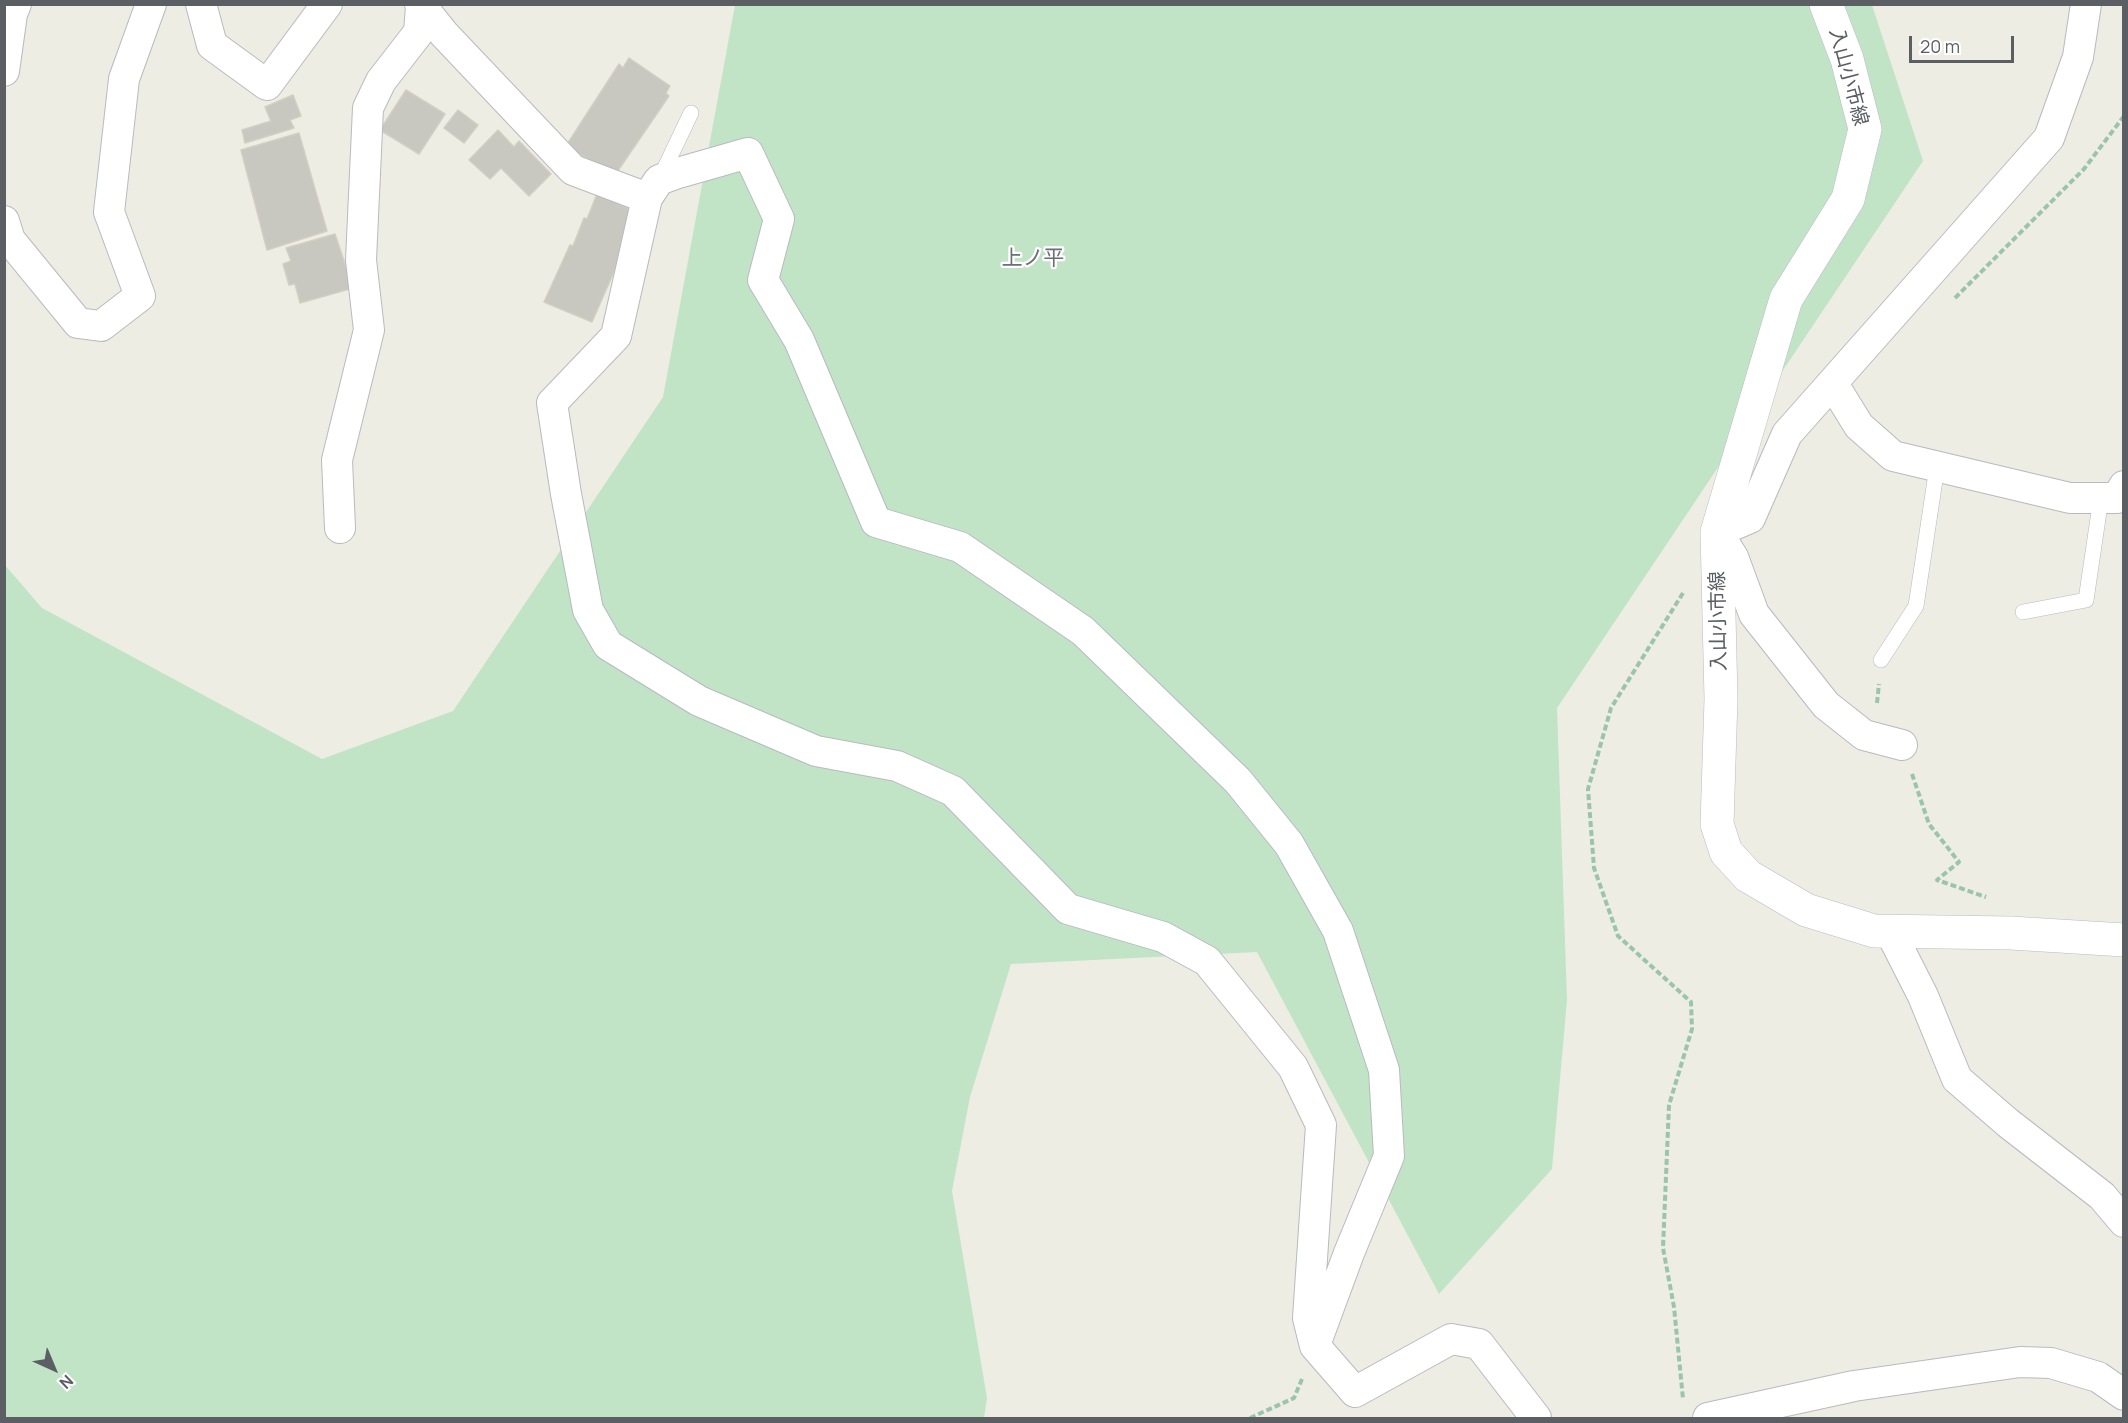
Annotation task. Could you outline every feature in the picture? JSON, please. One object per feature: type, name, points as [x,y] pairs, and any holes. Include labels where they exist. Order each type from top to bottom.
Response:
[{"type":"main road","name":"入山小市線","points":[[1827,4],[1847,59],[1865,129],[1848,199],[1786,299],[1718,545],[1721,699],[1717,824],[1726,852],[1748,876],[1806,910],[1874,931],[2025,934],[2124,940]]},
{"type":"street","points":[[4,71],[12,14],[16,4]]},
{"type":"street","points":[[4,221],[10,240],[78,323],[101,326],[140,296],[110,212],[124,79],[151,4]]},
{"type":"street","points":[[201,4],[212,45],[267,85],[327,4]]},
{"type":"street","points":[[1902,745],[1864,735],[1826,705],[1754,614],[1733,557],[1718,545],[1750,518],[1787,434],[2049,138],[2078,57],[2086,4]]},
{"type":"street","points":[[422,5],[444,34],[573,170],[653,189]]},
{"type":"street","points":[[340,528],[337,460],[369,330],[361,260],[368,108],[381,81],[419,32],[422,5]]},
{"type":"street","points":[[1315,1346],[1349,1253],[1389,1156],[1384,1070],[1338,931],[1289,844],[1238,781],[1083,631],[960,547],[876,522],[799,340],[763,280],[779,219],[748,153],[678,172],[653,189],[616,336],[552,404],[588,610],[608,645],[699,700],[816,752],[897,766],[953,791],[1068,909],[1162,938],[1207,961],[1293,1067],[1321,1125],[1308,1318],[1315,1346],[1355,1392],[1451,1340],[1479,1344],[1536,1419]]},
{"type":"street","points":[[1833,384],[1859,426],[1893,456],[2070,498],[2112,492]]},
{"type":"street","points":[[1890,931],[1923,996],[1957,1079],[2008,1124],[2102,1196],[2124,1222]]},
{"type":"street","points":[[1696,1411],[2020,1362],[2051,1363],[2098,1377],[2124,1395]]},
{"type":"lane","points":[[653,189],[691,113]]},
{"type":"lane","points":[[1881,660],[1916,606],[1937,466]]},
{"type":"lane","points":[[2023,612],[2086,600],[2112,492]]},
{"type":"path","points":[[1950,303],[2084,169],[2124,116]]},
{"type":"path","points":[[1696,1411],[1663,1248],[1669,1105],[1692,1029],[1691,1002],[1618,936],[1594,868],[1588,789],[1611,708],[1690,581],[1718,545]]},
{"type":"path","points":[[1881,660],[1877,704],[1902,745],[1929,824],[1959,862],[1937,880],[1992,899],[2025,934]]},
{"type":"path","points":[[1250,1419],[1293,1398],[1302,1378]]},
{"type":"green space","points":[[735,5],[1872,5],[1923,161],[1557,708],[1567,1000],[1552,1169],[1439,1294],[1257,952],[1011,964],[970,1097],[952,1191],[987,1398],[984,1418],[5,1418],[4,564],[42,608],[322,759],[453,711],[663,397]]},
{"type":"building","points":[[629,58],[670,86],[666,93],[669,96],[615,175],[566,146],[619,64],[623,68]]},
{"type":"building","points":[[406,90],[445,114],[419,154],[380,130]]},
{"type":"building","points":[[293,95],[301,116],[290,120],[294,128],[245,143],[242,130],[271,121],[265,107]]},
{"type":"building","points":[[458,110],[478,125],[464,143],[444,128]]},
{"type":"building","points":[[498,130],[514,147],[519,141],[551,174],[529,196],[501,168],[490,179],[469,160]]},
{"type":"building","points":[[299,133],[327,231],[267,250],[241,150]]},
{"type":"building","points":[[597,194],[634,211],[628,240],[592,322],[544,302],[570,245],[573,246],[584,218],[587,219]]},
{"type":"building","points":[[335,234],[353,288],[300,303],[295,284],[289,285],[283,264],[291,261],[286,248]]},
{"type":"district","name":"上ノ平","points":[[1033,259]]}]
